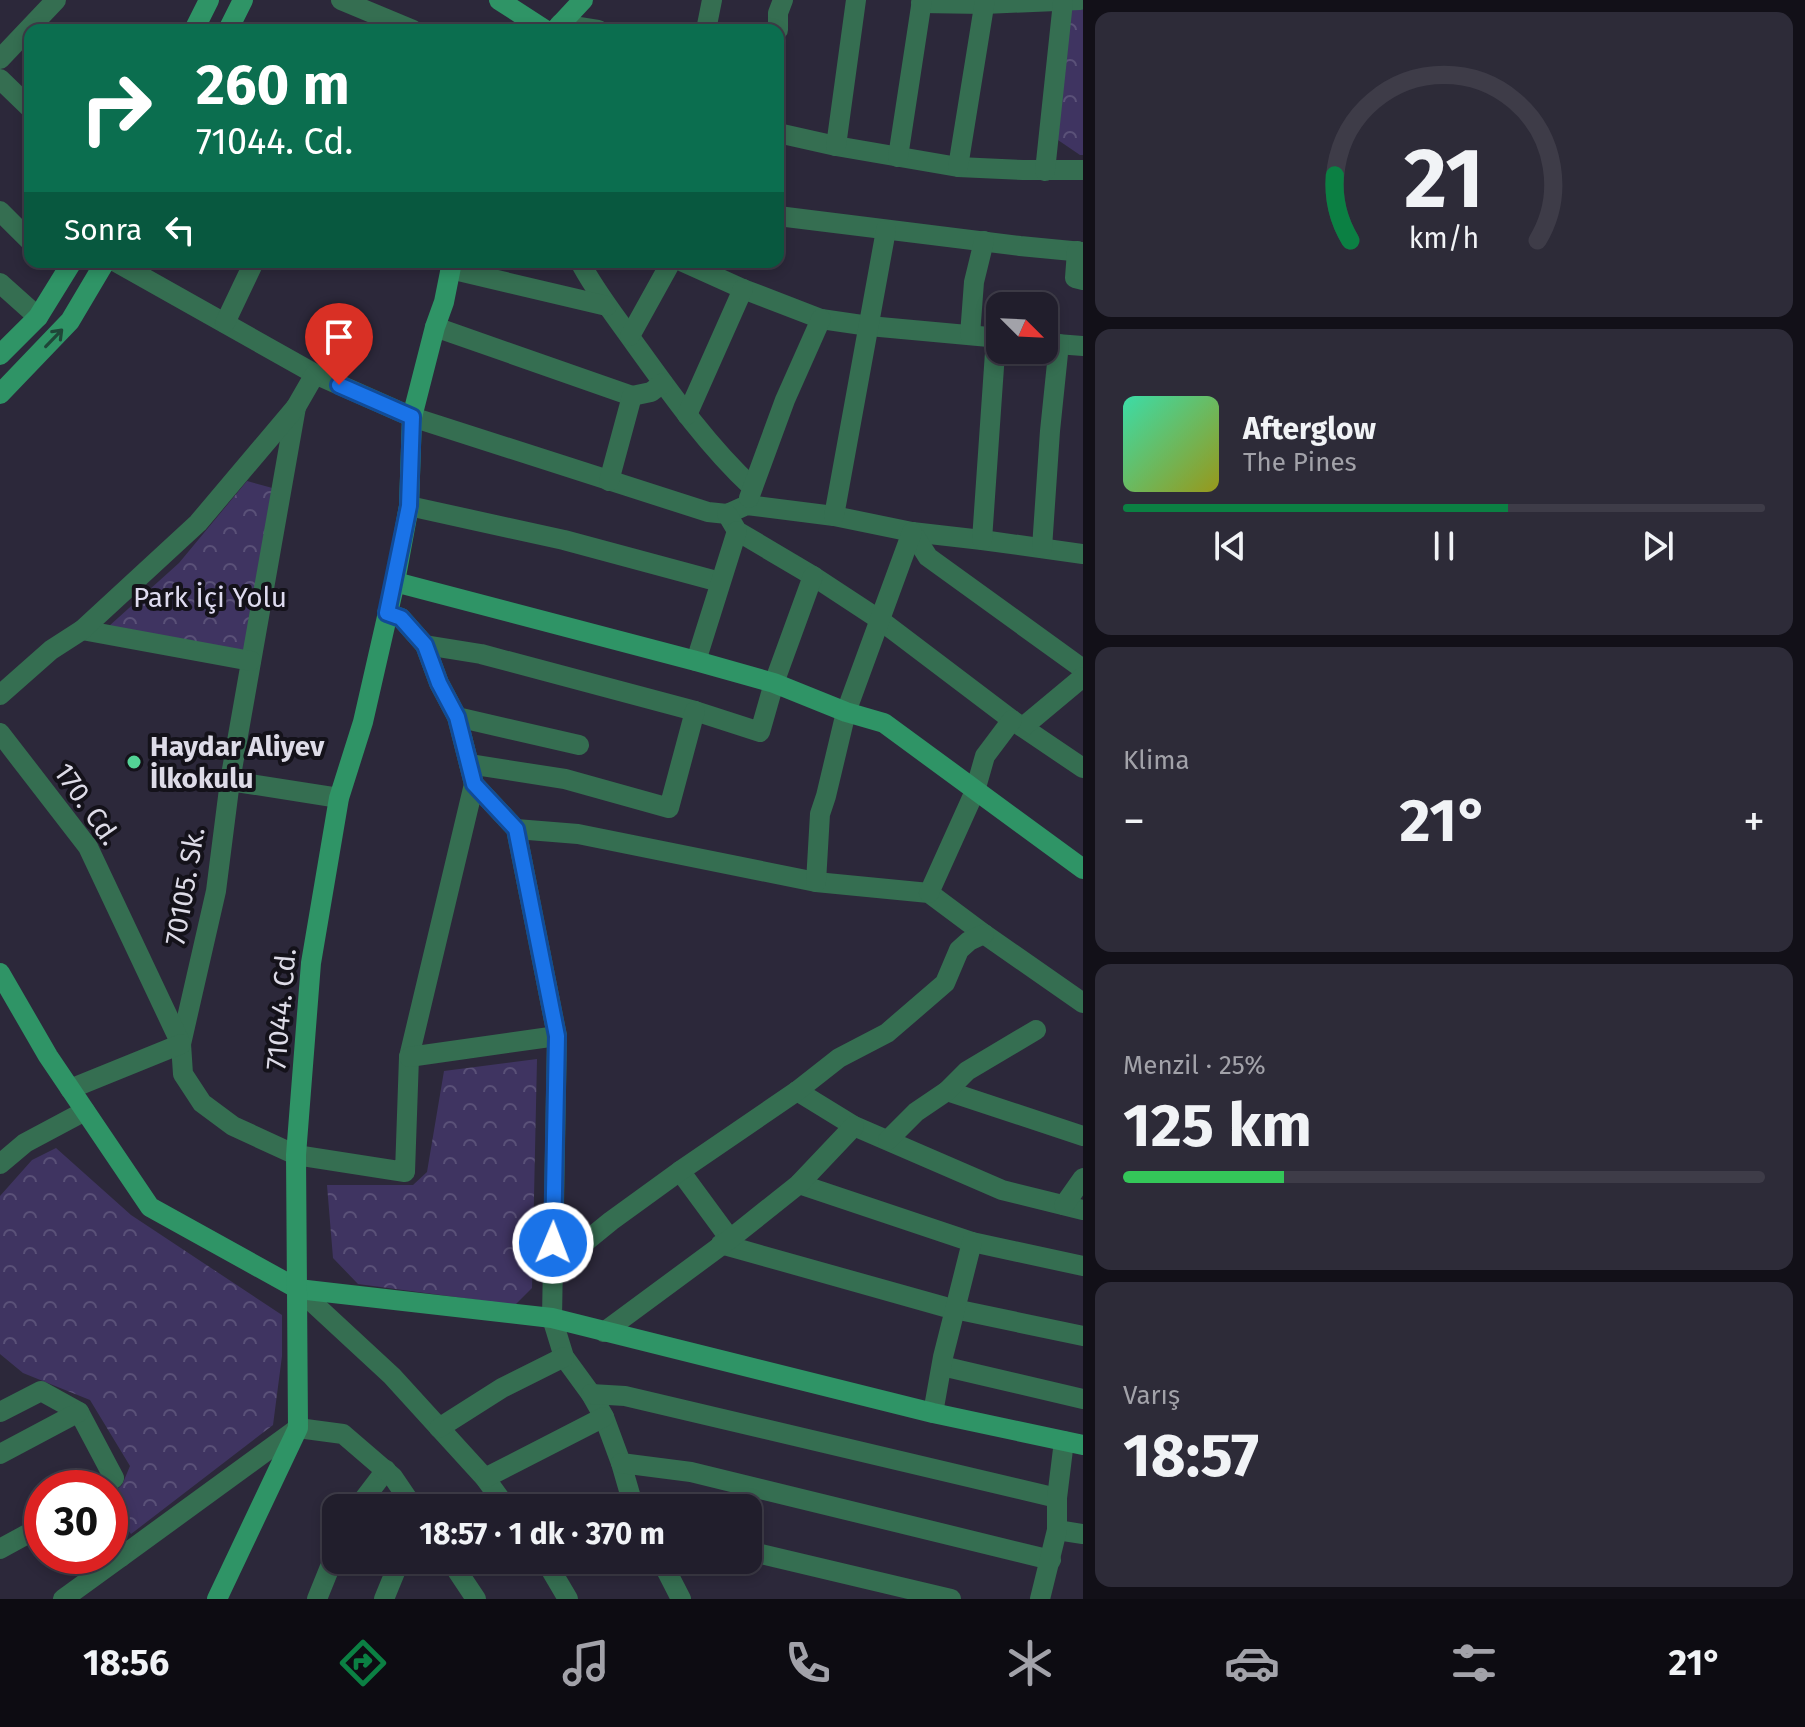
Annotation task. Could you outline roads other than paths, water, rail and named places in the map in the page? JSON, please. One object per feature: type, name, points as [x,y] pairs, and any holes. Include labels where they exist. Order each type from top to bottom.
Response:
[{"type":"street","points":[[33,24],[56,0]]},
{"type":"street","points":[[197,24],[209,0]]},
{"type":"street","points":[[231,24],[243,0]]},
{"type":"street","points":[[341,0],[399,24]]},
{"type":"street","points":[[499,0],[545,24]]},
{"type":"street","points":[[557,24],[583,0]]},
{"type":"street","points":[[707,24],[712,0]]},
{"type":"street","points":[[778,24],[783,0]]},
{"type":"street","points":[[836,146],[856,0]]},
{"type":"street","points":[[898,157],[922,2],[1072,1],[1045,171]]},
{"type":"street","points":[[958,167],[985,2]]},
{"type":"street","points":[[0,59],[24,34]]},
{"type":"street","points":[[0,79],[24,102]]},
{"type":"street","points":[[784,134],[958,167],[1083,170]]},
{"type":"street","points":[[0,211],[24,235]]},
{"type":"street","points":[[784,217],[1080,251],[1075,278],[1083,280]]},
{"type":"street","points":[[834,516],[886,230]]},
{"type":"street","points":[[970,335],[974,282],[984,241]]},
{"type":"street","points":[[0,355],[38,317],[61,268]]},
{"type":"street","points":[[0,394],[70,321],[101,268]]},
{"type":"street","points":[[127,268],[315,374],[412,417],[708,512],[732,523],[880,620],[1018,724],[1083,768]]},
{"type":"street","points":[[225,323],[251,268]]},
{"type":"street","name":"71044. Cd.","points":[[217,1599],[298,1428],[296,1155],[311,963],[339,798],[363,722],[395,582],[409,506],[412,417],[450,268]]},
{"type":"street","points":[[462,268],[607,306]]},
{"type":"street","points":[[584,268],[663,383],[734,471],[750,496],[912,532],[1083,554]]},
{"type":"street","points":[[630,336],[668,268]]},
{"type":"street","points":[[696,268],[821,319],[986,337]]},
{"type":"street","points":[[0,283],[38,317]]},
{"type":"street","points":[[687,415],[743,289]]},
{"type":"street","points":[[696,661],[720,582],[732,523],[750,496],[785,400],[821,319]]},
{"type":"street","points":[[435,327],[632,396],[651,392],[663,383]]},
{"type":"street","points":[[1058,344],[1083,346]]},
{"type":"street","points":[[982,540],[996,364]]},
{"type":"street","points":[[1042,548],[1050,431],[1051,364]]},
{"type":"street","points":[[0,695],[51,650],[82,630],[198,523],[296,407],[315,374]]},
{"type":"street","points":[[609,481],[632,396]]},
{"type":"street","name":"70105. Sk.","points":[[181,1044],[216,891],[230,781],[296,407]]},
{"type":"street","points":[[409,506],[564,540],[720,582]]},
{"type":"street","points":[[816,882],[820,814],[846,712],[912,532]]},
{"type":"street","points":[[912,532],[928,557],[1083,669]]},
{"type":"street","points":[[425,645],[481,654],[695,711],[760,732],[774,683],[813,576]]},
{"type":"street","points":[[395,582],[774,683],[846,712],[884,723],[1083,869]]},
{"type":"street","points":[[387,613],[401,618],[425,645],[439,683],[457,717],[472,774],[516,829],[557,1036],[552,1318],[564,1357],[604,1417],[629,1494]]},
{"type":"street","points":[[82,630],[251,661]]},
{"type":"street","points":[[929,893],[975,791],[985,756],[1018,724],[1083,677]]},
{"type":"street","points":[[472,774],[565,779],[669,808],[695,711]]},
{"type":"street","points":[[457,717],[579,745]]},
{"type":"street","name":"170. Cd.","points":[[0,733],[88,847],[181,1044]]},
{"type":"street","points":[[70,1089],[181,1044],[183,1074],[202,1103],[233,1126],[296,1155],[405,1172],[409,1057],[472,774]]},
{"type":"street","points":[[230,781],[339,798]]},
{"type":"street","points":[[516,829],[578,834],[816,882],[929,893],[1083,1003]]},
{"type":"street","points":[[552,1269],[611,1221],[797,1091],[839,1058],[887,1033],[945,983],[959,950],[984,934]]},
{"type":"street","points":[[0,973],[48,1056],[150,1207],[298,1289],[392,1376],[497,1494]]},
{"type":"street","points":[[888,1140],[916,1112],[947,1091],[967,1071],[1036,1030]]},
{"type":"street","points":[[409,1057],[557,1036]]},
{"type":"street","points":[[797,1091],[854,1126],[1002,1190],[1074,1208],[1083,1178]]},
{"type":"street","points":[[947,1091],[1083,1136]]},
{"type":"street","points":[[0,1164],[25,1143],[85,1111]]},
{"type":"street","points":[[604,1332],[799,1184],[854,1126]]},
{"type":"street","points":[[680,1171],[725,1242],[955,1309],[1083,1336]]},
{"type":"street","points":[[799,1184],[972,1242],[1083,1266]]},
{"type":"street","points":[[933,1413],[972,1242]]},
{"type":"street","points":[[298,1289],[552,1318],[933,1413],[1074,1443],[1057,1498],[1057,1530],[1040,1599]]},
{"type":"street","points":[[439,1428],[502,1388],[564,1357]]},
{"type":"street","points":[[942,1366],[1083,1399]]},
{"type":"street","points":[[2,1405],[41,1391],[79,1412],[110,1470]]},
{"type":"street","points":[[591,1394],[625,1396],[1057,1498]]},
{"type":"street","points":[[0,1454],[79,1412]]},
{"type":"street","points":[[485,1478],[604,1417]]},
{"type":"street","points":[[128,1552],[298,1428],[343,1434],[386,1470],[405,1494]]},
{"type":"street","points":[[621,1463],[691,1472],[1051,1560]]},
{"type":"street","points":[[368,1494],[386,1470]]},
{"type":"street","points":[[1057,1530],[1083,1534]]},
{"type":"street","points":[[2,1542],[24,1533]]},
{"type":"street","points":[[762,1554],[951,1599]]},
{"type":"street","points":[[63,1599],[98,1574]]},
{"type":"street","points":[[317,1599],[327,1574]]},
{"type":"street","points":[[384,1599],[394,1574]]},
{"type":"street","points":[[457,1574],[466,1593]]},
{"type":"street","points":[[553,1574],[568,1599]]},
{"type":"street","points":[[668,1574],[681,1599]]},
{"type":"place","name":"Haydar Aliyev İlkokulu","points":[[134,762]]},
{"type":"park label","name":"Park İçi Yolu","points":[[210,597]]}]
